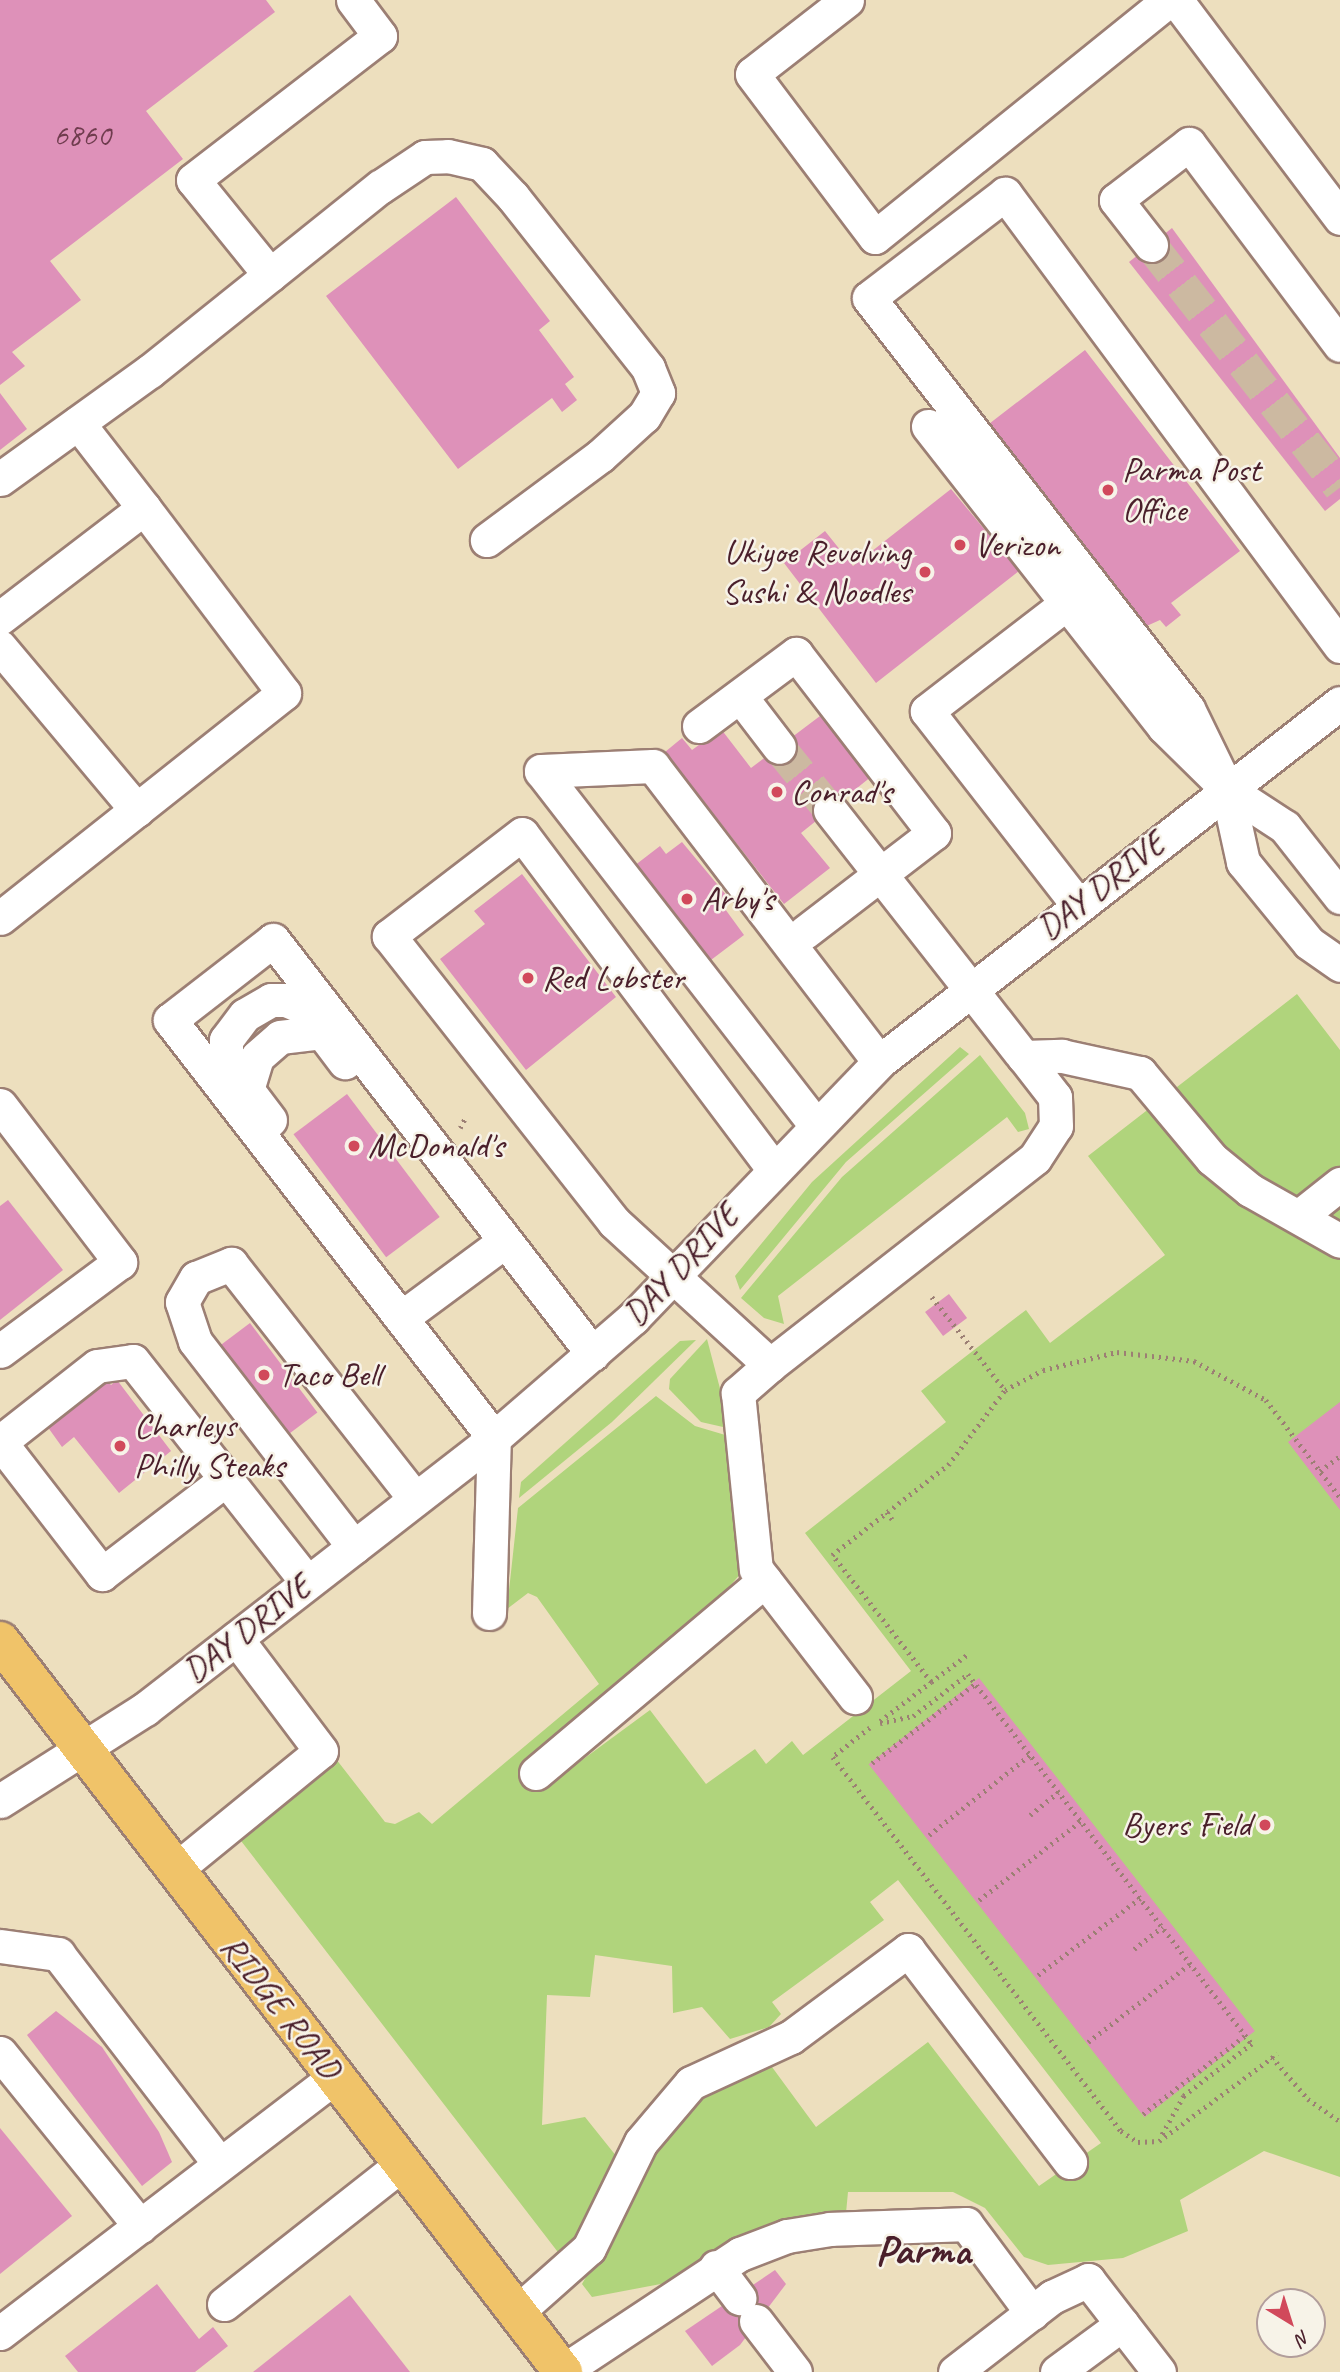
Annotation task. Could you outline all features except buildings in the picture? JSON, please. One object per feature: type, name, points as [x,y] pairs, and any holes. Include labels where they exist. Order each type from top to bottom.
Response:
[{"type":"main road","name":"RIDGE ROAD","points":[[0,1641],[563,2372]]},
{"type":"street","points":[[270,275],[193,180],[380,36],[353,0]]},
{"type":"street","points":[[827,6],[752,74],[875,237],[1169,0]]},
{"type":"street","points":[[1177,0],[1340,218]]},
{"type":"street","points":[[1151,245],[1116,200],[1189,144],[1340,345]]},
{"type":"street","points":[[0,480],[425,158],[482,164],[513,197],[648,368],[658,393],[645,416],[600,456],[486,540]]},
{"type":"street","points":[[1340,646],[1005,194],[869,298],[1188,709],[1227,789],[1242,862],[1309,943],[1340,965]]},
{"type":"street","points":[[0,918],[284,693],[78,423]]},
{"type":"street","points":[[928,426],[1123,676],[1227,789],[1285,827],[1340,897]]},
{"type":"street","points":[[0,618],[144,508]]},
{"type":"street","points":[[1067,603],[927,711],[1077,904]]},
{"type":"street","points":[[0,647],[137,810]]},
{"type":"street","points":[[699,726],[796,654],[934,833],[805,932]]},
{"type":"street","points":[[740,696],[779,747]]},
{"type":"street","name":"DAY DRIVE","points":[[0,1801],[145,1709],[494,1438],[593,1354],[672,1278],[814,1123],[879,1062],[970,987],[1340,703]]},
{"type":"street","points":[[814,1123],[541,771],[653,766],[879,1062]]},
{"type":"street","points":[[830,810],[1055,1097],[1056,1126],[1035,1158],[770,1365],[738,1393],[756,1569],[855,1697]]},
{"type":"street","points":[[770,1365],[614,1222],[389,936],[522,834],[772,1167]]},
{"type":"street","points":[[489,1613],[494,1438],[170,1020],[273,940],[593,1354]]},
{"type":"street","points":[[370,1278],[369,1251],[247,1090],[257,1057],[280,1037],[322,1032],[424,1164],[464,1186]]},
{"type":"street","points":[[1024,1057],[1062,1056],[1140,1073],[1212,1159],[1250,1191],[1301,1215],[1340,1241]]},
{"type":"street","points":[[0,1105],[120,1262],[0,1351]]},
{"type":"street","points":[[1301,1215],[1340,1184]]},
{"type":"street","points":[[401,1318],[505,1241]]},
{"type":"street","points":[[354,1547],[195,1340],[184,1317],[186,1287],[231,1264],[415,1499]]},
{"type":"street","points":[[225,1480],[102,1574],[0,1442],[97,1366],[134,1361],[307,1582]]},
{"type":"street","points":[[536,1773],[765,1580]]},
{"type":"street","points":[[175,1870],[321,1751],[236,1638]]},
{"type":"street","points":[[0,1946],[58,1954],[220,2164]]},
{"type":"street","points":[[517,2312],[589,2248],[641,2142],[673,2100],[729,2062],[791,2037],[908,1950],[1070,2162]]},
{"type":"street","points":[[0,2053],[140,2226]]},
{"type":"street","points":[[0,2333],[335,2077]]},
{"type":"street","points":[[224,2304],[402,2164]]},
{"type":"street","points":[[563,2372],[716,2267],[787,2236],[958,2222],[966,2224],[1028,2308]]},
{"type":"street","points":[[716,2267],[795,2372]]},
{"type":"street","points":[[935,2372],[1028,2308],[1088,2280],[1159,2372]]},
{"type":"street","points":[[955,2372],[1028,2308]]},
{"type":"street","points":[[1057,2372],[1122,2324]]},
{"type":"path","points":[[932,1297],[1005,1390]]},
{"type":"path","points":[[931,1682],[831,1555],[948,1465],[1005,1390],[1081,1357],[1118,1352],[1194,1361],[1266,1400],[1340,1497]]},
{"type":"path","points":[[1320,1471],[1340,1456]]},
{"type":"path","points":[[887,1512],[892,1519]]},
{"type":"path","points":[[968,1654],[833,1756],[1121,2131],[1138,2142],[1159,2141],[1274,2056],[1308,2099],[1340,2121]]},
{"type":"path","points":[[876,1723],[913,1716],[968,1674],[1246,2035],[1252,2044],[1184,2096],[1159,2141]]},
{"type":"path","points":[[872,1763],[975,1684]]},
{"type":"path","points":[[929,1835],[1030,1755]]},
{"type":"path","points":[[1030,1815],[1058,1792]]},
{"type":"path","points":[[979,1900],[1081,1821]]},
{"type":"path","points":[[1038,1975],[1140,1898]]},
{"type":"path","points":[[1134,1949],[1162,1927]]},
{"type":"path","points":[[1088,2042],[1191,1964]]},
{"type":"path","points":[[1143,2114],[1246,2035]]},
{"type":"green space","points":[[1297,994],[1340,1050],[1340,2177],[1264,2151],[1180,2200],[1188,2231],[1123,2258],[1048,2265],[1024,2257],[985,2208],[953,2192],[848,2192],[846,2213],[666,2283],[592,2297],[582,2284],[672,2127],[709,2089],[755,2066],[772,2067],[816,2127],[928,2042],[1039,2186],[1101,2143],[898,1880],[870,1902],[884,1920],[772,2002],[781,2014],[769,2027],[730,2039],[702,2007],[673,2013],[672,1966],[595,1955],[590,1997],[547,1995],[542,2125],[585,2117],[617,2157],[564,2260],[238,1837],[336,1759],[385,1822],[395,1824],[419,1812],[432,1824],[599,1684],[537,1597],[528,1593],[507,1609],[518,1508],[656,1396],[695,1426],[732,1437],[741,1573],[719,1599],[520,1770],[540,1791],[650,1710],[706,1784],[755,1749],[766,1764],[792,1741],[803,1755],[911,1671],[805,1533],[946,1422],[921,1391],[1005,1326],[1026,1310],[1050,1343],[1165,1255],[1088,1156]]},
{"type":"green space","points":[[960,1047],[969,1054],[846,1162],[740,1290],[735,1276],[812,1182]]},
{"type":"green space","points":[[980,1055],[1025,1113],[1029,1129],[1018,1132],[1007,1117],[778,1296],[784,1324],[764,1318],[741,1298],[842,1177]]},
{"type":"green space","points":[[707,1339],[729,1423],[723,1427],[701,1422],[669,1389],[670,1379]]},
{"type":"green space","points":[[696,1340],[612,1422],[519,1498],[521,1482],[680,1341]]},
{"type":"tunnel","points":[[1151,245],[1340,487]]},
{"type":"tunnel","points":[[779,747],[830,810]]},
{"type":"place","name":"Parma Post Office","points":[[1108,490]]},
{"type":"place","name":"Verizon","points":[[960,545]]},
{"type":"place","name":"Ukiyoe Revolving Sushi & Noodles","points":[[925,572]]},
{"type":"place","name":"Conrad's","points":[[777,792]]},
{"type":"place","name":"Arby's","points":[[687,899]]},
{"type":"place","name":"Red Lobster","points":[[528,978]]},
{"type":"place","name":"McDonald's","points":[[354,1146]]},
{"type":"place","name":"Taco Bell","points":[[264,1375]]},
{"type":"place","name":"Charleys Philly Steaks","points":[[120,1446]]},
{"type":"place","name":"Byers Field","points":[[1265,1825]]},
{"type":"district","name":"Parma","points":[[923,2251]]}]
